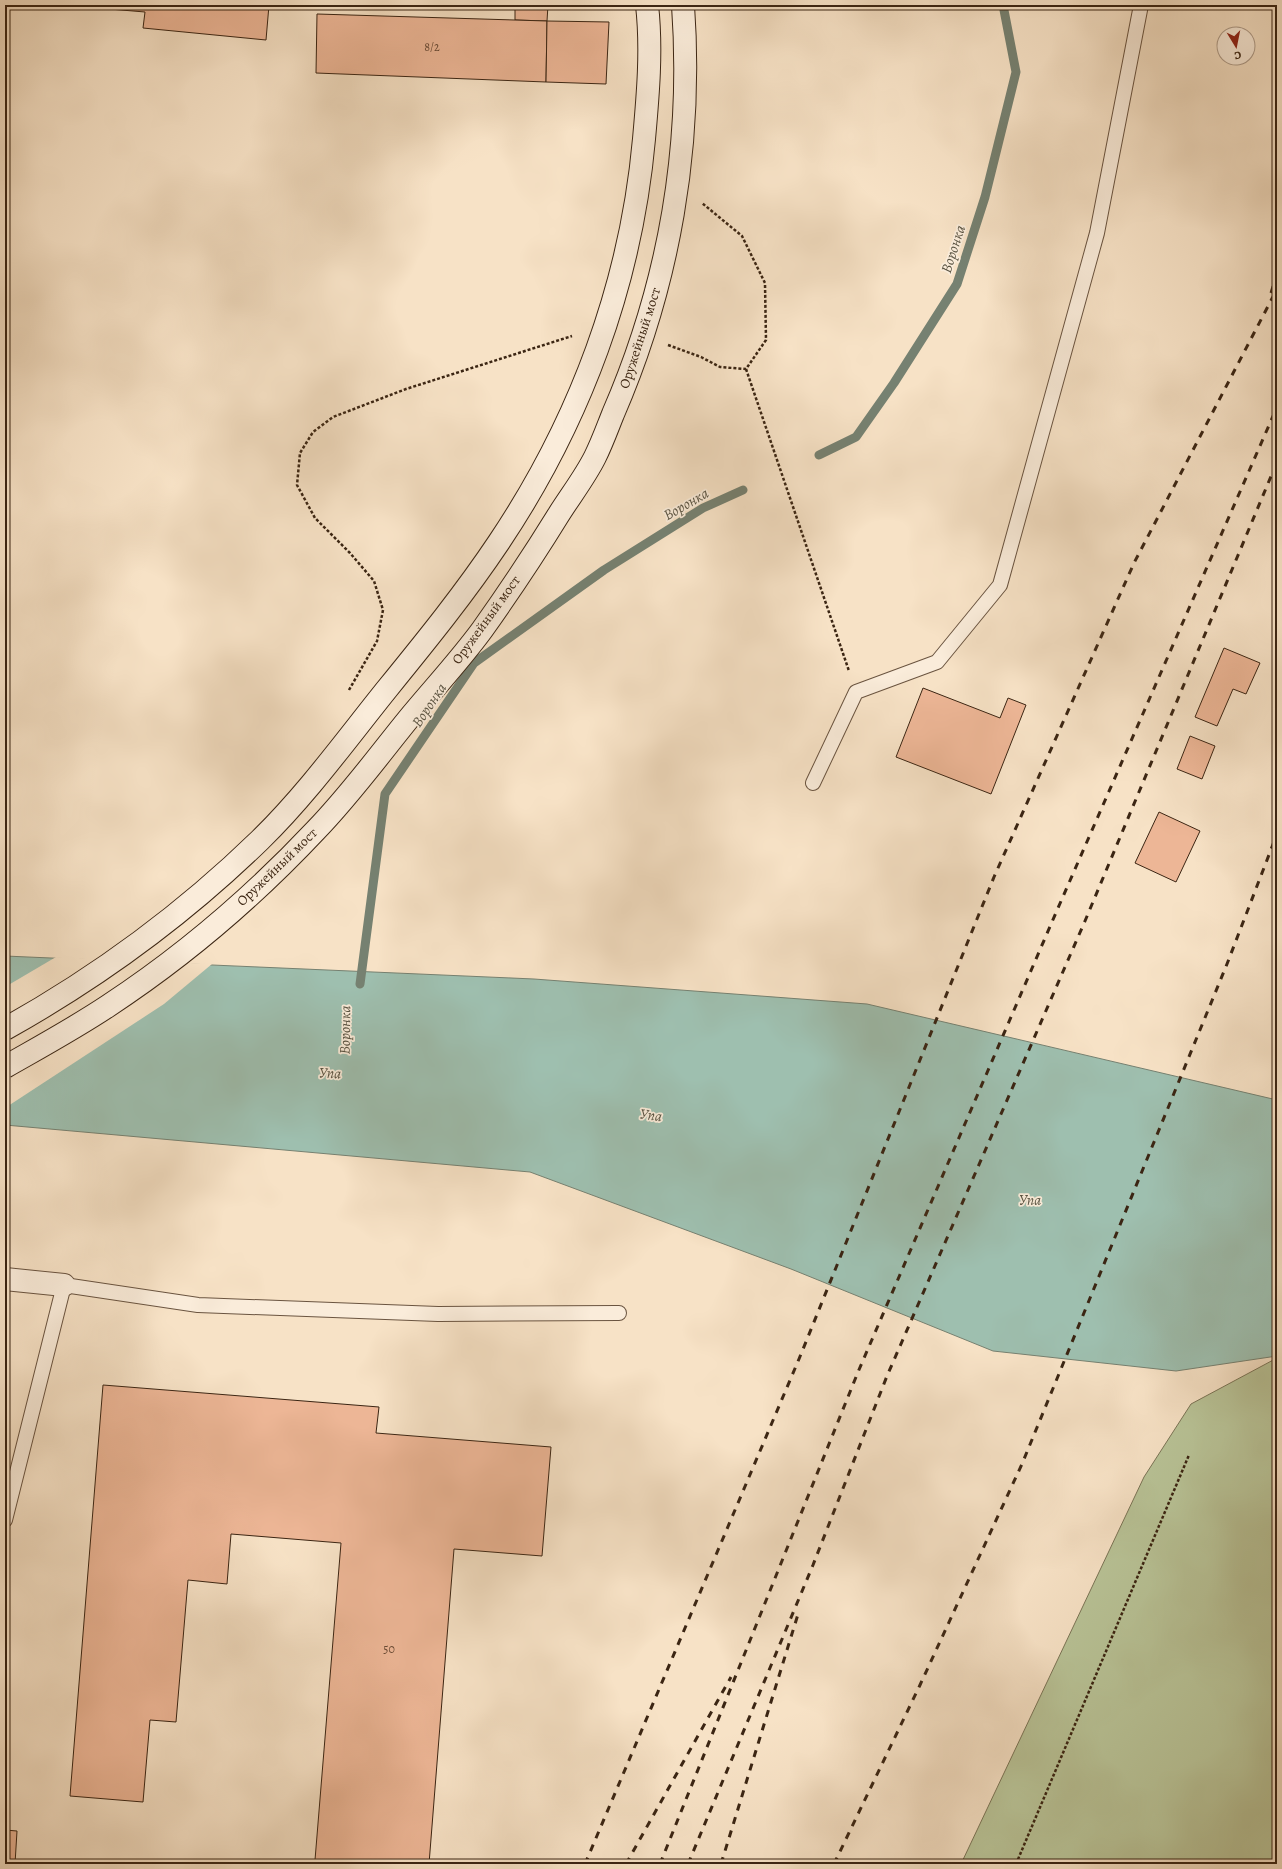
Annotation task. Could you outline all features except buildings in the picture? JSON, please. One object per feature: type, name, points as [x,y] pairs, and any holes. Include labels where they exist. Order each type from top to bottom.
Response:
[{"type":"main road","points":[[5,1029],[57,999],[145,939],[260,840],[296,801],[441,623],[501,539],[528,496],[579,399],[599,346],[628,248],[642,158],[649,72],[649,21],[647,5]]},
{"type":"main road","name":"Оружейный мост","points":[[5,1067],[57,1038],[108,1006],[158,971],[202,936],[284,863],[319,827],[480,632],[538,548],[594,458],[626,384],[653,307],[668,242],[678,177],[684,118],[685,72],[683,5]]},
{"type":"main road","points":[[5,1279],[64,1284]]},
{"type":"lane","points":[[813,783],[856,692],[937,662],[1000,585],[1097,233],[1141,5]]},
{"type":"lane","points":[[5,1520],[64,1284],[198,1305],[438,1314],[619,1313]]},
{"type":"path","points":[[701,202],[742,236],[765,283],[766,340],[746,368]]},
{"type":"path","points":[[571,337],[574,330]]},
{"type":"path","points":[[346,695],[377,641],[383,610],[374,581],[350,553],[315,518],[297,485],[300,454],[313,432],[333,417],[406,389],[571,337],[579,337]]},
{"type":"path","points":[[664,343],[701,357],[720,367],[746,368]]},
{"type":"path","points":[[746,368],[856,692]]},
{"type":"path","points":[[1016,1864],[1189,1455]]},
{"type":"shaded area","points":[[1277,1358],[1277,1864],[961,1864],[1144,1477],[1191,1404]]},
{"type":"water","name":"Упа","points":[[5,956],[534,979],[867,1004],[1277,1100],[1277,1356],[1176,1371],[993,1351],[791,1269],[530,1172],[5,1125]]},
{"type":"pier","points":[[56,957],[212,964],[164,1004],[5,1108],[5,987]]},
{"type":"waterway","name":"Воронка","points":[[819,455],[856,437],[894,383],[957,284],[985,197],[1016,72],[1003,5]]},
{"type":"waterway","name":"Воронка","points":[[360,984],[385,794],[474,663],[604,570],[703,508],[743,490]]},
{"type":"railway","points":[[1271,293],[1277,274]]},
{"type":"railway","points":[[585,1864],[799,1359],[994,877],[1134,563],[1277,289]]},
{"type":"railway","points":[[660,1864],[858,1372],[1058,908],[1277,407]]},
{"type":"railway","points":[[688,1864],[813,1565],[887,1376],[1085,921],[1277,462]]},
{"type":"railway","points":[[834,1864],[920,1685],[1022,1464],[1227,964],[1277,834]]},
{"type":"railway","points":[[721,1864],[799,1611]]},
{"type":"railway","points":[[626,1864],[731,1677]]}]
